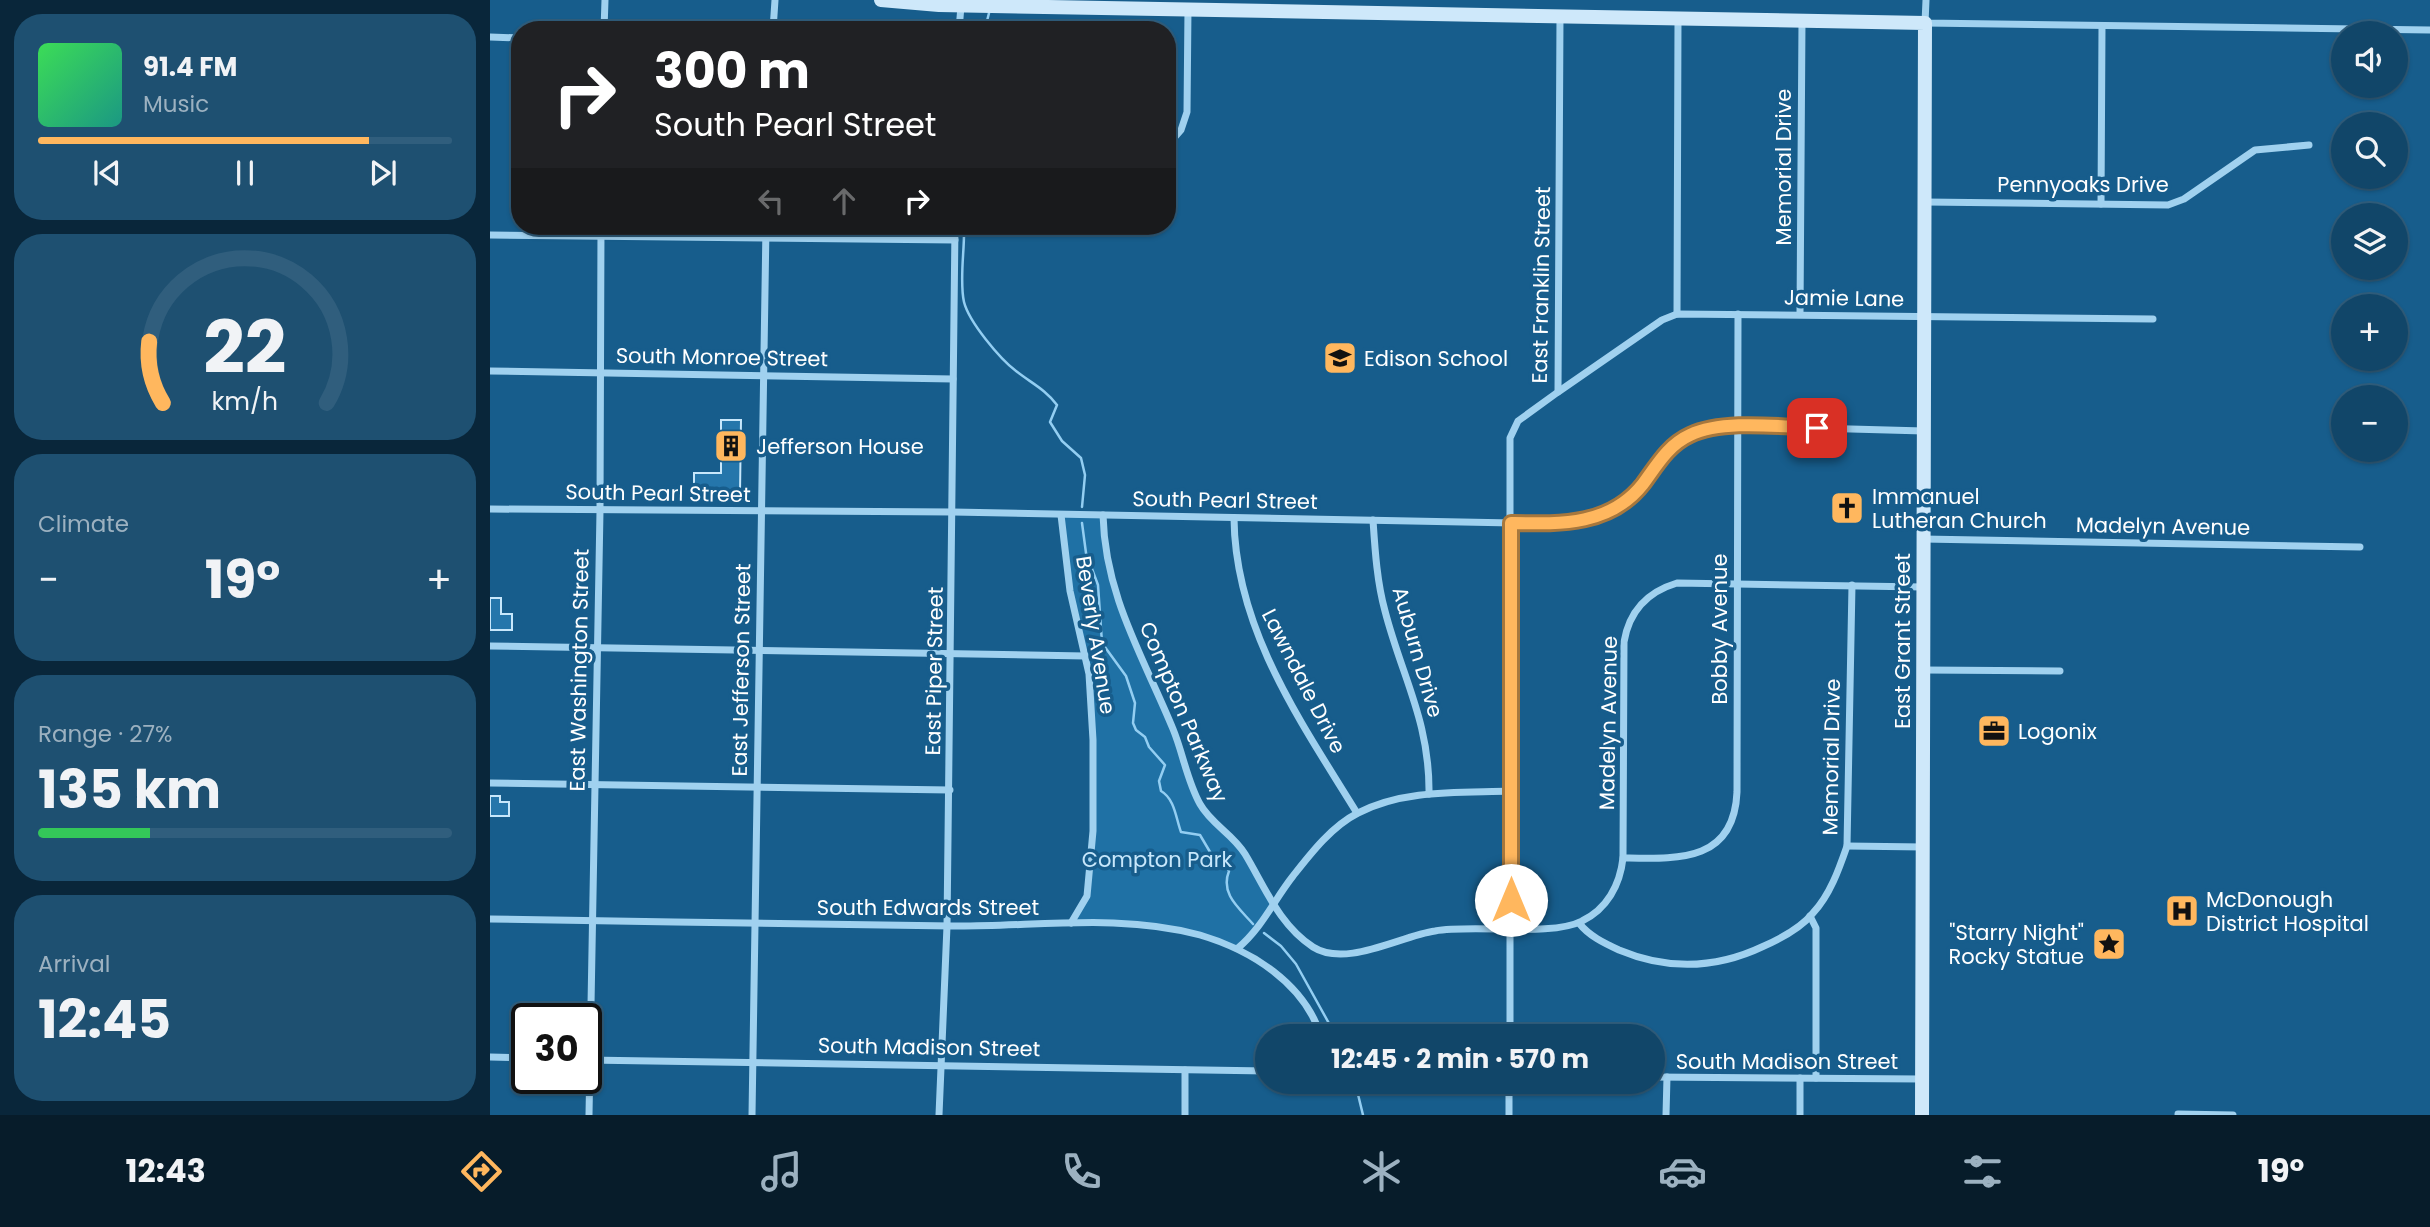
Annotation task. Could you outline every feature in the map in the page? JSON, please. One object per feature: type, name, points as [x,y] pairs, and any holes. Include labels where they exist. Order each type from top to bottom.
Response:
[{"type":"main road","points":[[881,0],[961,6],[1925,23]]},
{"type":"main road","name":"East Grant Street","points":[[1922,1115],[1925,23]]},
{"type":"street","points":[[604,21],[605,0]]},
{"type":"street","points":[[774,21],[775,0]]},
{"type":"street","name":"East Grant Street","points":[[1925,23],[1926,0]]},
{"type":"street","points":[[960,21],[961,6]]},
{"type":"street","points":[[1176,136],[1181,130],[1187,112],[1188,8]]},
{"type":"street","name":"East Franklin Street","points":[[1510,1024],[1510,438],[1522,417],[1558,392],[1560,15]]},
{"type":"street","points":[[1677,314],[1678,18]]},
{"type":"street","name":"Memorial Drive","points":[[1800,313],[1802,21]]},
{"type":"street","points":[[1925,23],[2430,30]]},
{"type":"street","points":[[2101,204],[2102,26]]},
{"type":"street","points":[[490,37],[511,37]]},
{"type":"street","name":"Pennyoaks Drive","points":[[1926,202],[2168,205],[2183,199],[2255,150],[2309,145]]},
{"type":"street","points":[[490,235],[955,240]]},
{"type":"street","name":"East Piper Street","points":[[939,1115],[939,1074],[943,1064],[950,790],[955,235]]},
{"type":"street","name":"East Washington Street","points":[[590,1003],[600,511],[601,236]]},
{"type":"street","name":"East Jefferson Street","points":[[752,1115],[766,237]]},
{"type":"street","name":"Jamie Lane","points":[[1558,392],[1661,320],[1677,314],[1800,313],[2153,319]]},
{"type":"street","name":"Bobby Avenue","points":[[1623,858],[1678,859],[1699,853],[1724,833],[1734,813],[1737,792],[1738,314]]},
{"type":"street","name":"South Monroe Street","points":[[490,371],[953,379]]},
{"type":"street","name":"South Pearl Street","points":[[490,509],[953,512],[1572,523],[1606,513],[1638,490],[1661,459],[1681,440],[1699,431],[1738,426],[1924,431]]},
{"type":"street","name":"Beverly Avenue","points":[[1061,515],[1070,591],[1085,656],[1092,711],[1093,831],[1087,896],[1071,923]]},
{"type":"street","name":"Compton Parkway","points":[[1103,515],[1104,551],[1113,590],[1174,731],[1196,797],[1215,824],[1243,850],[1272,905]]},
{"type":"street","name":"Lawndale Drive","points":[[1234,517],[1239,571],[1255,630],[1292,704],[1357,813]]},
{"type":"street","name":"Auburn Drive","points":[[1373,520],[1385,611],[1422,723],[1428,761],[1429,794]]},
{"type":"street","name":"Madelyn Avenue","points":[[1923,539],[2360,547]]},
{"type":"street","name":"Madelyn Avenue","points":[[1579,923],[1598,911],[1613,892],[1623,858],[1624,642],[1629,621],[1641,604],[1667,586],[1677,583],[1923,587]]},
{"type":"street","name":"Memorial Drive","points":[[1579,923],[1591,935],[1629,954],[1662,963],[1693,966],[1721,963],[1743,956],[1787,935],[1810,916],[1832,884],[1847,846],[1852,585]]},
{"type":"street","points":[[490,646],[1085,656]]},
{"type":"street","points":[[1924,670],[2060,671]]},
{"type":"street","points":[[490,783],[950,790]]},
{"type":"street","points":[[1238,948],[1257,930],[1272,905],[1322,842],[1357,813],[1398,799],[1429,794],[1511,791]]},
{"type":"street","points":[[1847,846],[1924,847]]},
{"type":"street","points":[[1272,905],[1312,947],[1336,955],[1353,954],[1437,930],[1566,928],[1579,923]]},
{"type":"street","points":[[1810,916],[1816,928],[1816,1078]]},
{"type":"street","name":"South Edwards Street","points":[[490,919],[947,926],[1071,923],[1138,925],[1182,931],[1238,948],[1297,993],[1312,1012],[1316,1024]]},
{"type":"street","points":[[490,1057],[511,1058]]},
{"type":"street","name":"South Madison Street","points":[[602,1060],[1255,1071]]},
{"type":"street","points":[[1185,1070],[1185,1115]]},
{"type":"street","points":[[1666,1115],[1667,1077]]},
{"type":"street","name":"South Madison Street","points":[[1667,1077],[1922,1079]]},
{"type":"street","points":[[1800,1078],[1800,1115]]},
{"type":"street","name":"East Washington Street","points":[[589,1094],[589,1115]]},
{"type":"street","points":[[1509,1094],[1509,1115]]},
{"type":"street","points":[[2178,1114],[2233,1115]]},
{"type":"green space","name":"Compton Park","points":[[1061,515],[1103,515],[1109,575],[1174,731],[1196,797],[1233,838],[1272,905],[1238,948],[1182,931],[1071,923],[1087,896],[1093,831],[1091,693],[1070,591]]},
{"type":"building","name":"Jefferson House","points":[[721,420],[741,420],[740,493],[694,493],[694,473],[721,473]]},
{"type":"building","points":[[490,598],[501,598],[501,614],[512,614],[512,630],[490,630]]},
{"type":"building","points":[[490,796],[500,796],[500,802],[509,802],[509,816],[490,816]]},
{"type":"waterway","points":[[987,21],[989,13]]},
{"type":"waterway","points":[[964,235],[962,284],[967,310],[986,340],[1002,358],[1043,390],[1057,405],[1050,422],[1062,441],[1081,458],[1085,475],[1082,507]]},
{"type":"waterway","points":[[1082,523],[1086,553],[1098,585],[1102,643],[1126,676],[1135,703],[1133,723],[1136,730],[1145,737],[1149,747],[1165,765],[1159,781],[1161,791],[1172,804],[1181,832],[1200,835],[1213,857],[1224,862],[1229,871],[1229,894],[1253,924]]},
{"type":"waterway","points":[[1264,933],[1281,946],[1296,964],[1329,1024]]},
{"type":"waterway","points":[[1358,1094],[1363,1115]]},
{"type":"place","name":"Edison School","points":[[1340,358]]},
{"type":"place","name":"Jefferson House","points":[[731,446]]},
{"type":"place","name":"Immanuel Lutheran Church","points":[[1847,508]]},
{"type":"place","name":"Logonix","points":[[1994,731]]},
{"type":"place","name":"McDonough District Hospital","points":[[2182,911]]},
{"type":"place","name":"\"Starry Night\" Rocky Statue","points":[[2109,944]]},
{"type":"route","points":[[1511,900],[1511,523],[1572,523],[1615,509],[1638,490],[1673,446],[1699,431],[1738,426],[1817,428]]}]
